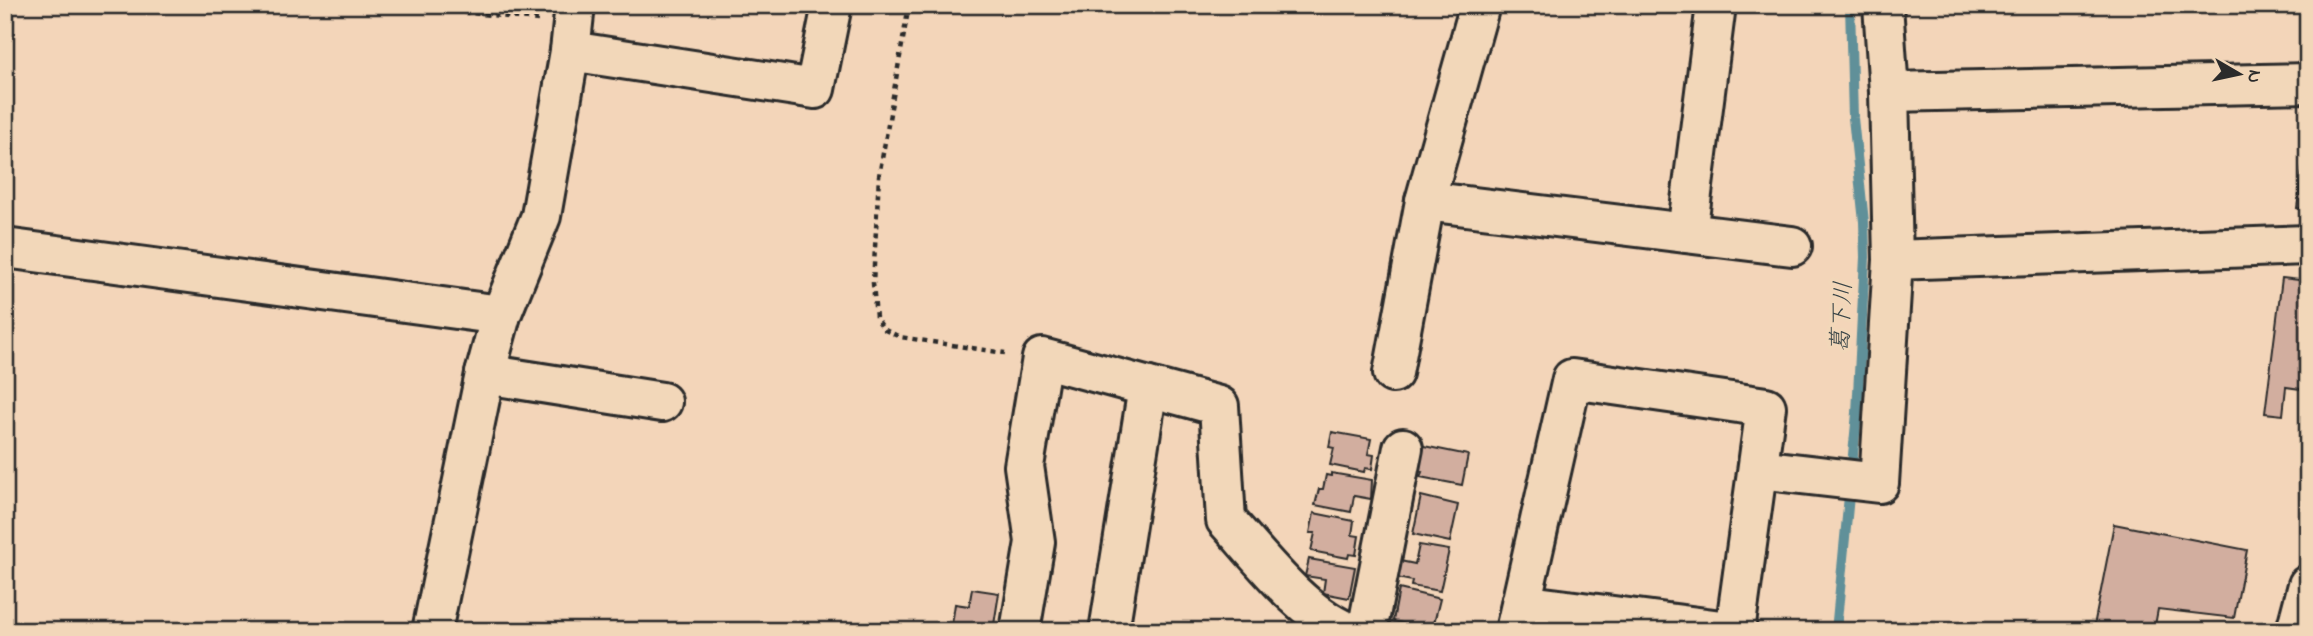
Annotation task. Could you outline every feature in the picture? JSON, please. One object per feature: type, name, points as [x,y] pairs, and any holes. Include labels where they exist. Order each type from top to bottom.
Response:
[{"type":"street","points":[[432,631],[485,374],[501,316],[541,216],[573,26],[815,89],[832,5]]},
{"type":"street","points":[[1394,373],[1425,201],[1480,5]]},
{"type":"street","points":[[1687,233],[1716,5]]},
{"type":"street","points":[[1758,469],[1879,483],[1893,260],[1889,92],[1883,5]]},
{"type":"street","points":[[1889,92],[2308,83]]},
{"type":"street","points":[[1425,201],[1793,247]]},
{"type":"street","points":[[1893,260],[2308,245]]},
{"type":"street","points":[[5,248],[501,316]]},
{"type":"street","points":[[1020,631],[1035,542],[1024,466],[1042,358],[1219,406],[1226,520],[1307,606],[1330,624],[1346,631]]},
{"type":"street","points":[[485,374],[662,402]]},
{"type":"street","points":[[1729,631],[1518,617],[1572,379],[1766,407],[1735,631]]},
{"type":"street","points":[[1109,631],[1148,387]]},
{"type":"street","points":[[1367,631],[1403,448]]},
{"type":"street","points":[[2296,631],[2308,585]]},
{"type":"path","points":[[394,5],[573,26]]},
{"type":"path","points":[[909,5],[879,176],[873,283],[876,318],[885,330],[900,337],[1042,358]]},
{"type":"building","points":[[2308,137],[2308,209],[2297,208]]},
{"type":"building","points":[[2282,278],[2308,281],[2308,390],[2286,387],[2283,415],[2265,413]]},
{"type":"building","points":[[1332,432],[1371,439],[1368,454],[1374,455],[1372,469],[1365,468],[1364,472],[1330,465],[1334,448],[1329,447]]},
{"type":"building","points":[[1419,445],[1468,455],[1462,485],[1420,477],[1422,472],[1414,471]]},
{"type":"building","points":[[1331,473],[1372,480],[1371,499],[1354,496],[1351,512],[1315,505],[1326,475],[1331,476]]},
{"type":"building","points":[[1421,496],[1458,505],[1450,542],[1413,534]]},
{"type":"building","points":[[1314,513],[1354,521],[1352,535],[1359,536],[1356,555],[1349,554],[1348,558],[1311,551],[1315,533],[1310,533]]},
{"type":"building","points":[[2114,524],[2247,550],[2234,618],[2158,609],[2154,631],[2093,631]]},
{"type":"building","points":[[1419,545],[1449,550],[1440,591],[1411,586],[1412,581],[1397,578],[1400,561],[1415,564]]},
{"type":"building","points":[[1309,559],[1355,567],[1349,598],[1323,593],[1325,579],[1305,576]]},
{"type":"building","points":[[972,589],[999,593],[993,631],[951,631],[955,604],[969,606]]},
{"type":"building","points":[[1399,589],[1440,599],[1432,631],[1411,631],[1412,625],[1393,621]]},
{"type":"waterway","name":"葛下川","points":[[1836,631],[1857,413],[1865,257],[1853,118],[1850,5]]}]
